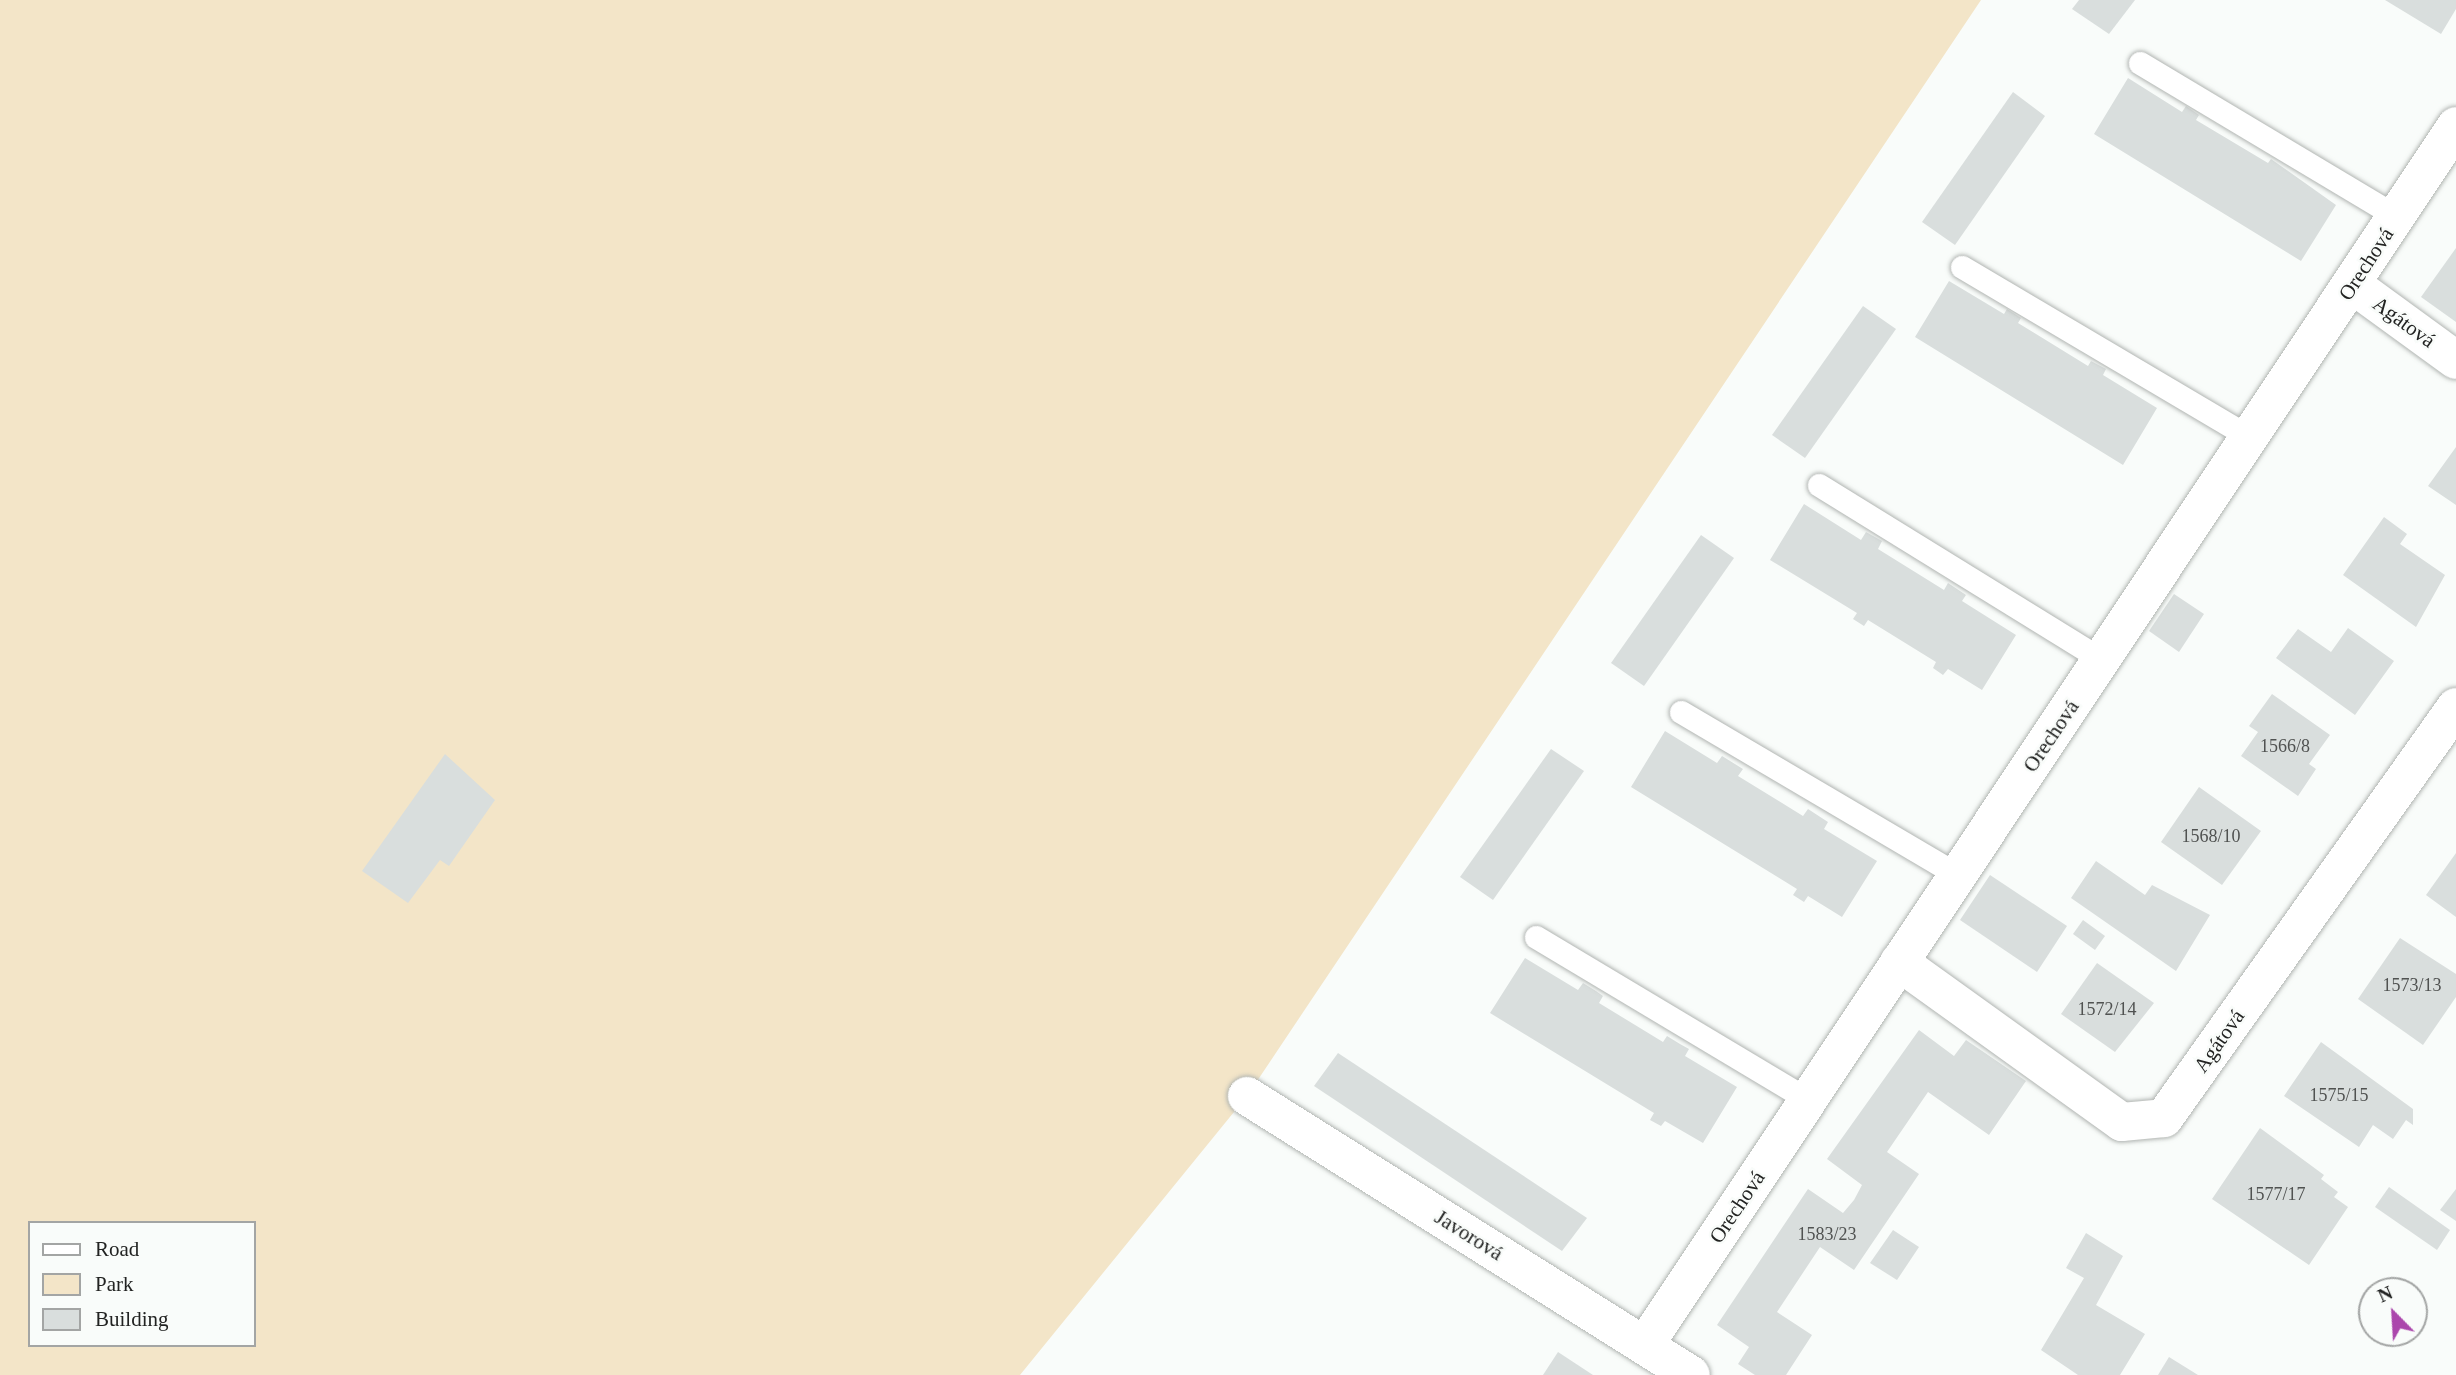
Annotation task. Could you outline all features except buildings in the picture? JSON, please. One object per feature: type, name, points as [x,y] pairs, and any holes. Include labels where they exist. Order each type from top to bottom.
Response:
[{"type":"street","name":"Orechová","points":[[1645,1345],[2353,285],[2456,125]]},
{"type":"street","name":"Agátová","points":[[2353,285],[2456,360]]},
{"type":"street","name":"Agátová","points":[[1899,962],[2122,1122],[2164,1118],[2456,706]]},
{"type":"street","name":"Javorová","points":[[1247,1096],[1691,1375]]},
{"type":"lane","points":[[2140,63],[2397,217]]},
{"type":"lane","points":[[1962,267],[2250,437]]},
{"type":"lane","points":[[1819,485],[2102,660]]},
{"type":"lane","points":[[1681,712],[1958,875]]},
{"type":"lane","points":[[1536,937],[1808,1100]]},
{"type":"green space","points":[[0,0],[1981,0],[1247,1096],[1020,1375],[0,1375]]}]
